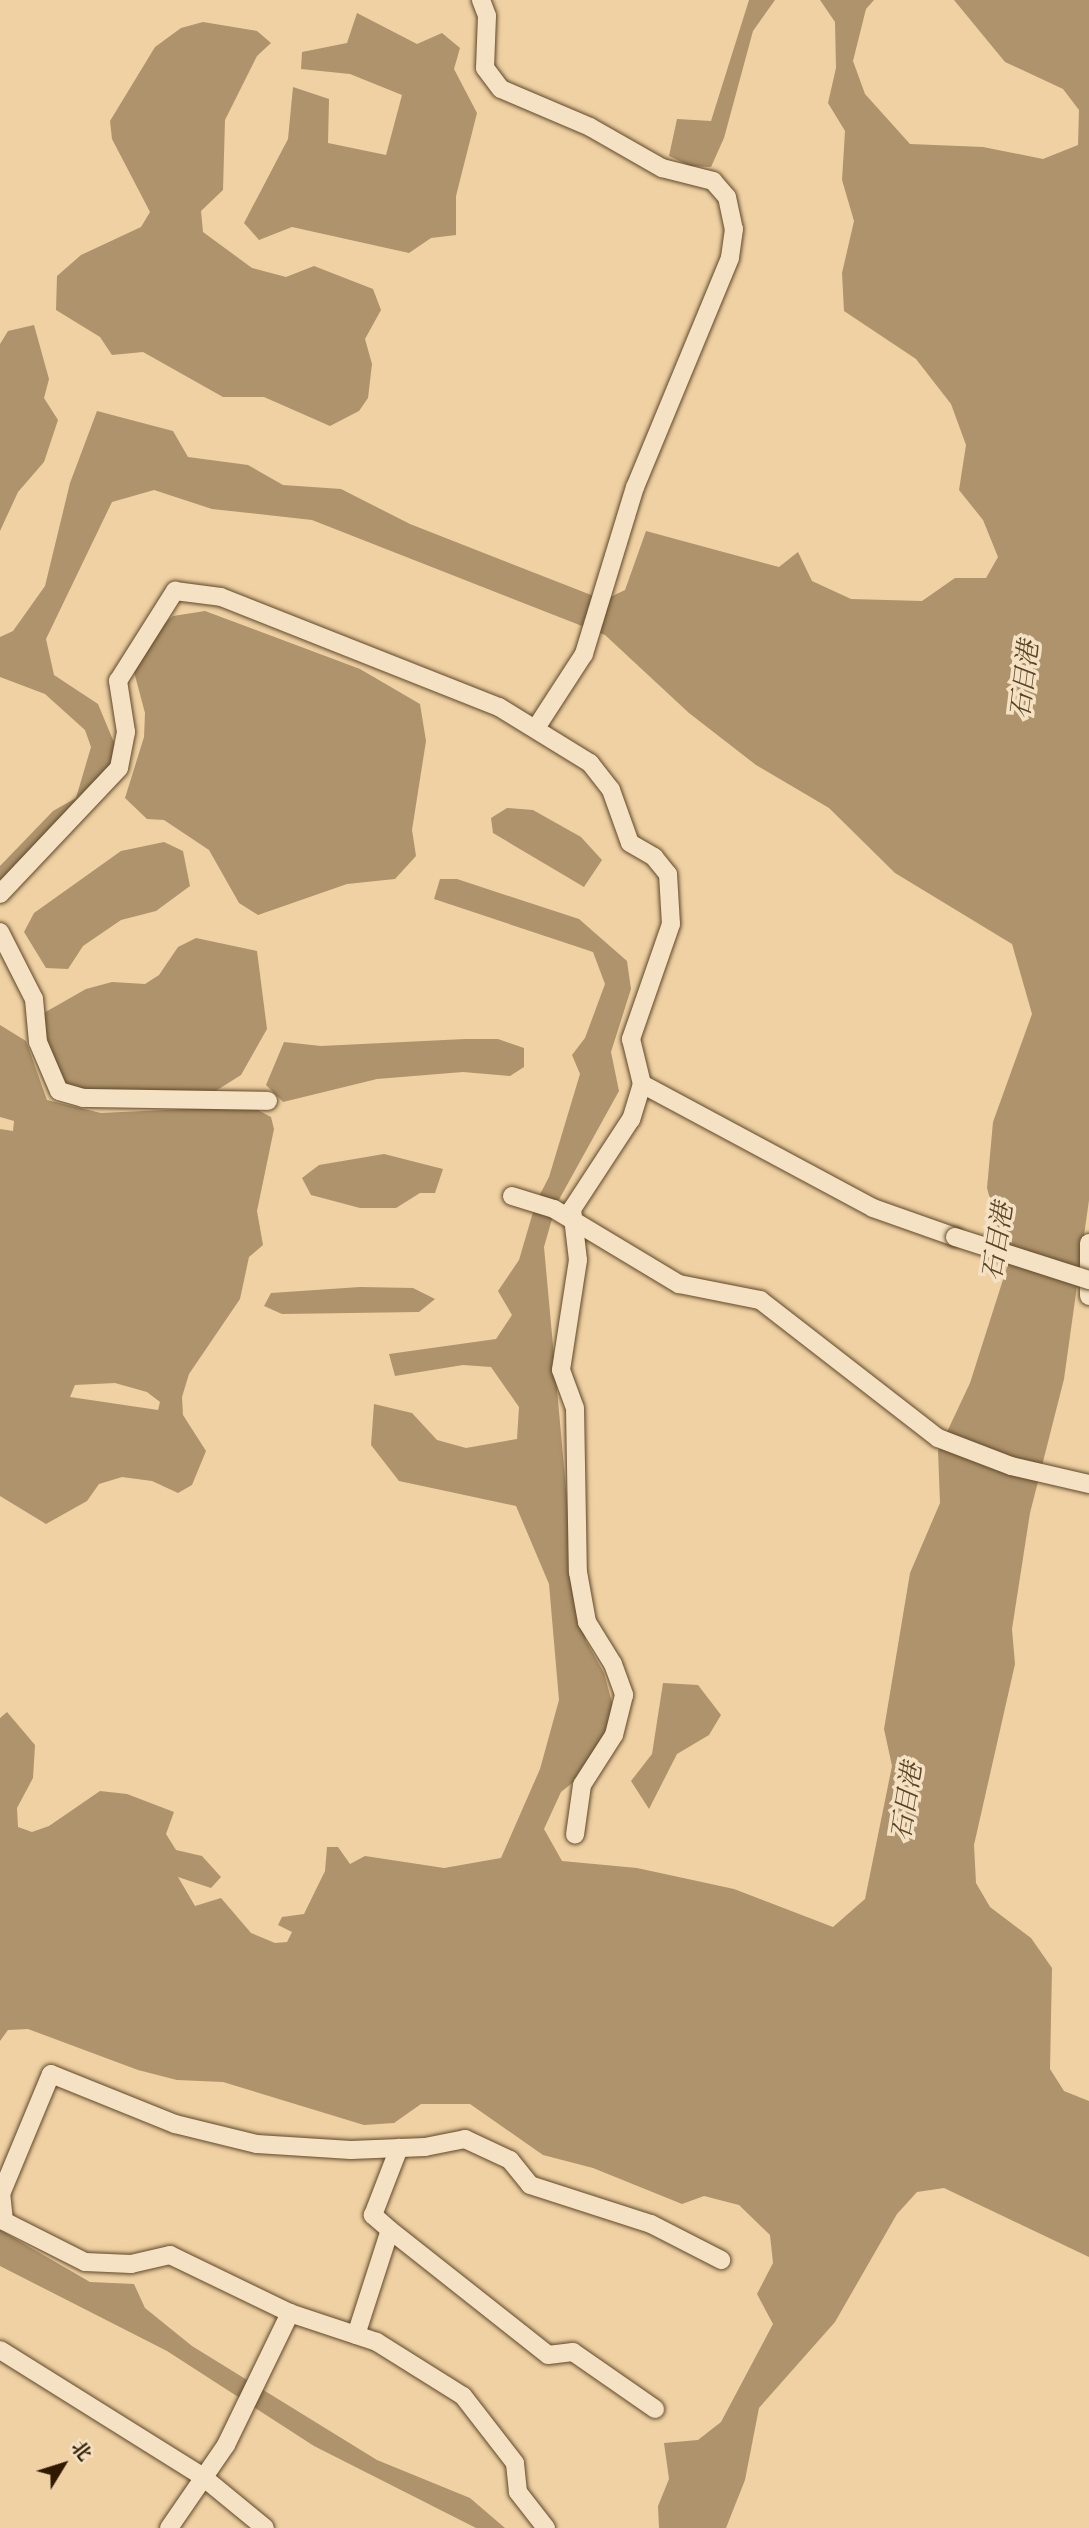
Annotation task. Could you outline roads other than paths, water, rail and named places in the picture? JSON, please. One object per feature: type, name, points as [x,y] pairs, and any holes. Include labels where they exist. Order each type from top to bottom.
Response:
[{"type":"street","points":[[481,0],[487,16],[485,68],[501,89],[590,127],[662,168],[713,181],[727,197],[734,229],[730,258],[635,487],[584,654],[536,729]]},
{"type":"street","points":[[0,894],[119,768],[126,732],[118,681],[175,591],[221,597],[359,647],[441,680],[536,729],[590,762],[611,790],[630,843],[654,857],[668,874],[671,924],[631,1039],[642,1084],[631,1119],[572,1209],[578,1260],[561,1370],[575,1409],[578,1572],[587,1622],[613,1664],[624,1695],[614,1735],[582,1785],[575,1835]]},
{"type":"street","points":[[0,932],[34,999],[38,1042],[59,1091],[83,1098],[268,1101]]},
{"type":"street","points":[[642,1084],[873,1208],[1089,1280]]},
{"type":"street","points":[[512,1196],[574,1220],[679,1284],[760,1300],[947,1442],[1010,1466],[1089,1484]]},
{"type":"street","points":[[1089,1243],[1089,1296]]},
{"type":"street","points":[[546,2528],[518,2492],[515,2463],[463,2396],[356,2335],[290,2313],[170,2255],[131,2264],[85,2262],[4,2221],[1,2193],[51,2074],[175,2124],[257,2144],[399,2148],[466,2139],[510,2160],[530,2185],[651,2224],[721,2260]]},
{"type":"street","points":[[399,2148],[373,2215],[548,2355],[573,2352],[655,2409]]},
{"type":"street","points":[[356,2335],[390,2231]]},
{"type":"street","points":[[169,2528],[226,2445],[290,2313]]},
{"type":"street","points":[[0,2350],[204,2477],[265,2528]]},
{"type":"water","points":[[749,0],[775,0],[753,31],[724,138],[711,167],[690,166],[669,156],[677,119],[711,121]]},
{"type":"water","name":"石目港","points":[[820,0],[874,0],[866,9],[853,61],[865,94],[910,144],[983,147],[1043,159],[1078,145],[1079,110],[1063,89],[1005,62],[954,0],[1089,0],[1089,1200],[1064,1379],[1030,1513],[1012,1629],[1015,1664],[974,1845],[976,1883],[990,1907],[1031,1938],[1052,1968],[1050,2069],[1064,2091],[1089,2101],[1089,2257],[944,2188],[917,2192],[897,2214],[835,2322],[759,2408],[745,2480],[726,2528],[659,2528],[658,2506],[669,2479],[664,2443],[698,2440],[721,2422],[773,2324],[757,2294],[773,2263],[770,2235],[739,2205],[704,2196],[682,2204],[593,2168],[543,2155],[470,2104],[421,2104],[394,2123],[364,2125],[223,2082],[177,2080],[138,2070],[28,2029],[8,2030],[0,2041],[0,1718],[7,1712],[35,1745],[33,1778],[17,1808],[18,1827],[32,1832],[49,1826],[100,1791],[127,1794],[174,1812],[166,1834],[176,1850],[202,1856],[221,1877],[211,1888],[178,1877],[195,1906],[221,1898],[251,1933],[275,1943],[287,1942],[292,1932],[278,1925],[282,1917],[304,1914],[325,1871],[327,1847],[338,1847],[350,1864],[365,1856],[444,1868],[501,1858],[540,1769],[559,1700],[549,1584],[516,1506],[399,1481],[371,1445],[374,1404],[412,1413],[437,1440],[466,1448],[517,1439],[519,1407],[491,1367],[463,1365],[395,1376],[389,1354],[496,1339],[512,1315],[498,1291],[519,1260],[536,1202],[549,1177],[580,1074],[572,1055],[585,1038],[605,984],[593,952],[434,899],[440,879],[457,879],[579,919],[627,961],[631,989],[611,1052],[619,1091],[556,1205],[544,1247],[576,1598],[586,1641],[604,1673],[617,1721],[595,1765],[561,1792],[544,1829],[562,1861],[637,1868],[734,1889],[833,1927],[865,1899],[892,1766],[884,1729],[910,1573],[940,1503],[938,1451],[970,1383],[1008,1264],[987,1188],[993,1122],[1032,1014],[1012,944],[895,873],[829,808],[756,765],[689,713],[605,635],[312,520],[212,509],[154,490],[112,502],[46,639],[54,675],[98,704],[118,752],[88,801],[0,891],[0,866],[53,811],[76,798],[91,747],[85,730],[45,694],[0,677],[0,637],[13,631],[45,586],[70,483],[97,411],[173,431],[188,457],[248,465],[283,485],[341,489],[410,524],[604,600],[625,590],[646,531],[779,567],[798,552],[812,581],[851,599],[922,601],[955,578],[986,578],[998,557],[983,520],[959,490],[966,445],[951,404],[916,359],[844,311],[842,273],[854,221],[842,180],[845,131],[828,103],[836,68],[835,22]]},
{"type":"water","points":[[357,13],[417,44],[442,33],[460,48],[454,69],[477,113],[456,196],[456,235],[431,238],[409,253],[292,227],[259,240],[244,223],[288,139],[293,87],[329,99],[328,143],[386,155],[402,95],[350,74],[301,69],[302,52],[347,43]]},
{"type":"water","points":[[203,22],[257,31],[271,43],[257,56],[225,120],[223,190],[201,211],[203,232],[252,268],[286,277],[314,266],[373,289],[381,310],[365,339],[372,364],[368,398],[359,411],[330,426],[264,397],[223,397],[143,352],[112,355],[100,337],[56,310],[57,276],[81,255],[141,227],[150,212],[112,139],[110,121],[155,47],[181,28]]},
{"type":"water","points":[[34,325],[49,379],[44,398],[58,420],[44,462],[18,492],[0,531],[0,344],[8,331]]},
{"type":"water","points":[[205,611],[360,669],[420,704],[426,741],[412,830],[416,856],[395,879],[347,884],[258,915],[239,903],[209,850],[164,820],[147,819],[125,798],[144,737],[145,713],[133,668],[143,643],[173,616]]},
{"type":"water","points":[[507,808],[533,810],[581,837],[602,860],[584,887],[493,833],[491,818]]},
{"type":"water","points":[[164,842],[183,851],[190,886],[156,911],[121,920],[83,946],[68,969],[46,968],[24,932],[34,913],[121,851]]},
{"type":"water","points":[[196,938],[257,951],[267,1029],[241,1075],[214,1092],[57,1092],[42,1041],[42,1014],[86,989],[112,982],[145,984],[159,975],[178,947]]},
{"type":"water","points":[[0,1025],[26,1041],[47,1100],[101,1113],[250,1106],[271,1117],[274,1129],[257,1211],[263,1245],[249,1257],[240,1299],[189,1374],[182,1397],[183,1415],[206,1451],[192,1485],[178,1493],[152,1481],[122,1477],[99,1484],[87,1501],[46,1524],[0,1496],[0,1129],[13,1131],[14,1121],[0,1117]],"holes":[[[115,1383],[147,1392],[160,1402],[158,1410],[70,1397],[75,1385]]]},
{"type":"water","points":[[498,1039],[524,1048],[524,1067],[510,1076],[463,1072],[377,1079],[283,1102],[266,1085],[284,1042],[321,1046]]},
{"type":"water","points":[[384,1154],[443,1169],[435,1193],[420,1193],[396,1208],[360,1208],[311,1195],[302,1178],[319,1165]]},
{"type":"water","points":[[360,1287],[413,1288],[435,1299],[419,1312],[282,1314],[264,1306],[271,1293]]},
{"type":"water","points":[[663,1683],[698,1685],[721,1715],[709,1735],[677,1754],[649,1809],[631,1781],[652,1754]]},
{"type":"water","points":[[0,2230],[90,2282],[134,2284],[145,2308],[192,2346],[377,2460],[470,2498],[505,2528],[476,2528],[314,2446],[167,2351],[0,2266]]}]
